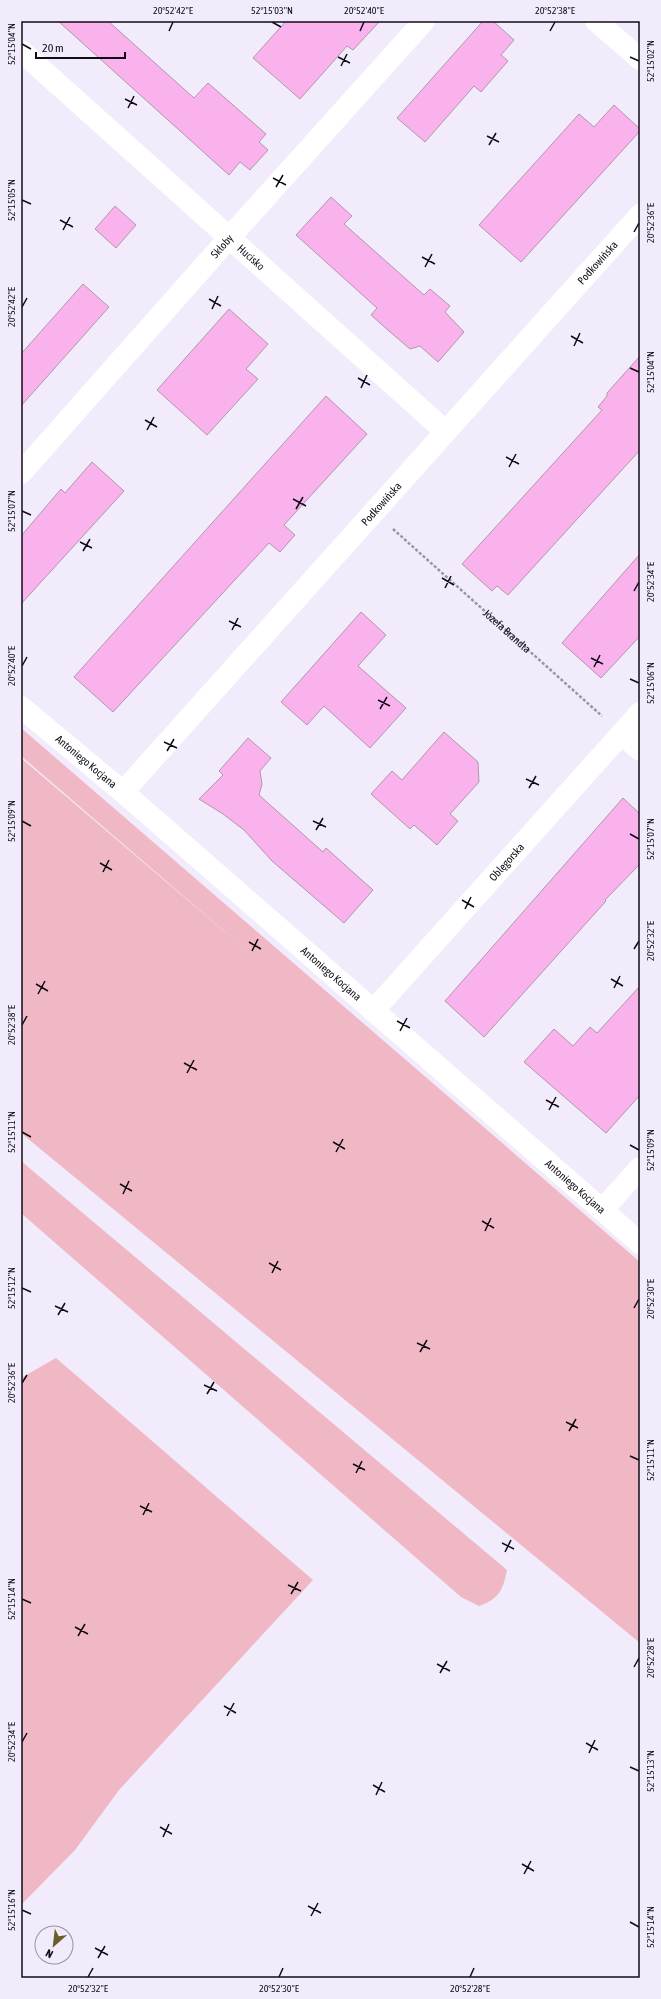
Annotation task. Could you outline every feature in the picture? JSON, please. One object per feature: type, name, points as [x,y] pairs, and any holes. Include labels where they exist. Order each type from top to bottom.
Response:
[{"type":"street","name":"Skłoby","points":[[21,473],[424,21]]},
{"type":"street","points":[[596,21],[640,59]]},
{"type":"street","name":"Hucisko","points":[[21,51],[445,431]]},
{"type":"street","name":"Podkowińska","points":[[123,792],[640,215]]},
{"type":"street","name":"Antoniego Kocjana","points":[[21,707],[123,792],[640,1243]]},
{"type":"street","name":"Oblęgorska","points":[[373,1011],[640,713]]},
{"type":"street","points":[[622,734],[640,750]]},
{"type":"street","points":[[602,1210],[640,1168]]},
{"type":"path","name":"Józefa Brandta","points":[[375,512],[622,734]]},
{"type":"shaded area","points":[[21,728],[640,1262],[640,1643],[21,1133],[21,758],[266,967],[21,756]]},
{"type":"shaded area","points":[[21,1161],[507,1570],[502,1588],[496,1597],[479,1606],[461,1597],[21,1213]]},
{"type":"shaded area","points":[[56,1358],[313,1580],[119,1790],[75,1850],[21,1905],[21,1378]]},
{"type":"building","points":[[58,21],[108,21],[194,98],[208,83],[266,134],[259,142],[268,150],[250,170],[240,162],[229,175]]},
{"type":"building","points":[[286,21],[380,21],[353,50],[347,46],[300,99],[253,58]]},
{"type":"building","points":[[483,21],[493,21],[514,40],[501,55],[508,61],[481,92],[474,86],[425,142],[397,118]]},
{"type":"building","points":[[614,105],[640,129],[640,131],[521,262],[479,225],[579,114],[594,127]]},
{"type":"building","points":[[331,197],[352,216],[344,224],[424,295],[430,289],[450,306],[445,312],[464,332],[438,362],[420,346],[410,349],[371,315],[377,308],[296,235]]},
{"type":"building","points":[[115,206],[136,225],[116,248],[95,229]]},
{"type":"building","points":[[83,284],[109,307],[21,406],[21,354]]},
{"type":"building","points":[[229,309],[268,344],[246,369],[258,379],[207,435],[157,390]]},
{"type":"building","points":[[640,356],[640,450],[508,595],[497,586],[492,591],[462,564],[602,410],[598,407],[607,396],[607,393]]},
{"type":"building","points":[[326,396],[367,434],[284,525],[295,535],[280,552],[269,543],[113,712],[74,677]]},
{"type":"building","points":[[92,462],[124,491],[21,604],[21,536],[61,489],[65,493]]},
{"type":"building","points":[[640,554],[640,636],[601,678],[562,643]]},
{"type":"building","points":[[361,612],[386,635],[358,666],[406,708],[370,748],[324,706],[307,725],[281,702]]},
{"type":"building","points":[[444,732],[478,762],[479,782],[450,814],[458,821],[437,845],[414,825],[410,829],[371,794],[392,771],[402,780]]},
{"type":"building","points":[[248,738],[271,758],[260,771],[262,784],[259,795],[323,852],[326,848],[373,890],[344,923],[272,861],[244,830],[223,814],[199,799],[223,775],[219,771]]},
{"type":"building","points":[[623,798],[640,814],[640,864],[605,900],[606,901],[484,1037],[445,1001]]},
{"type":"building","points":[[640,986],[640,1095],[606,1133],[524,1062],[554,1029],[573,1046],[590,1027],[597,1033]]}]
